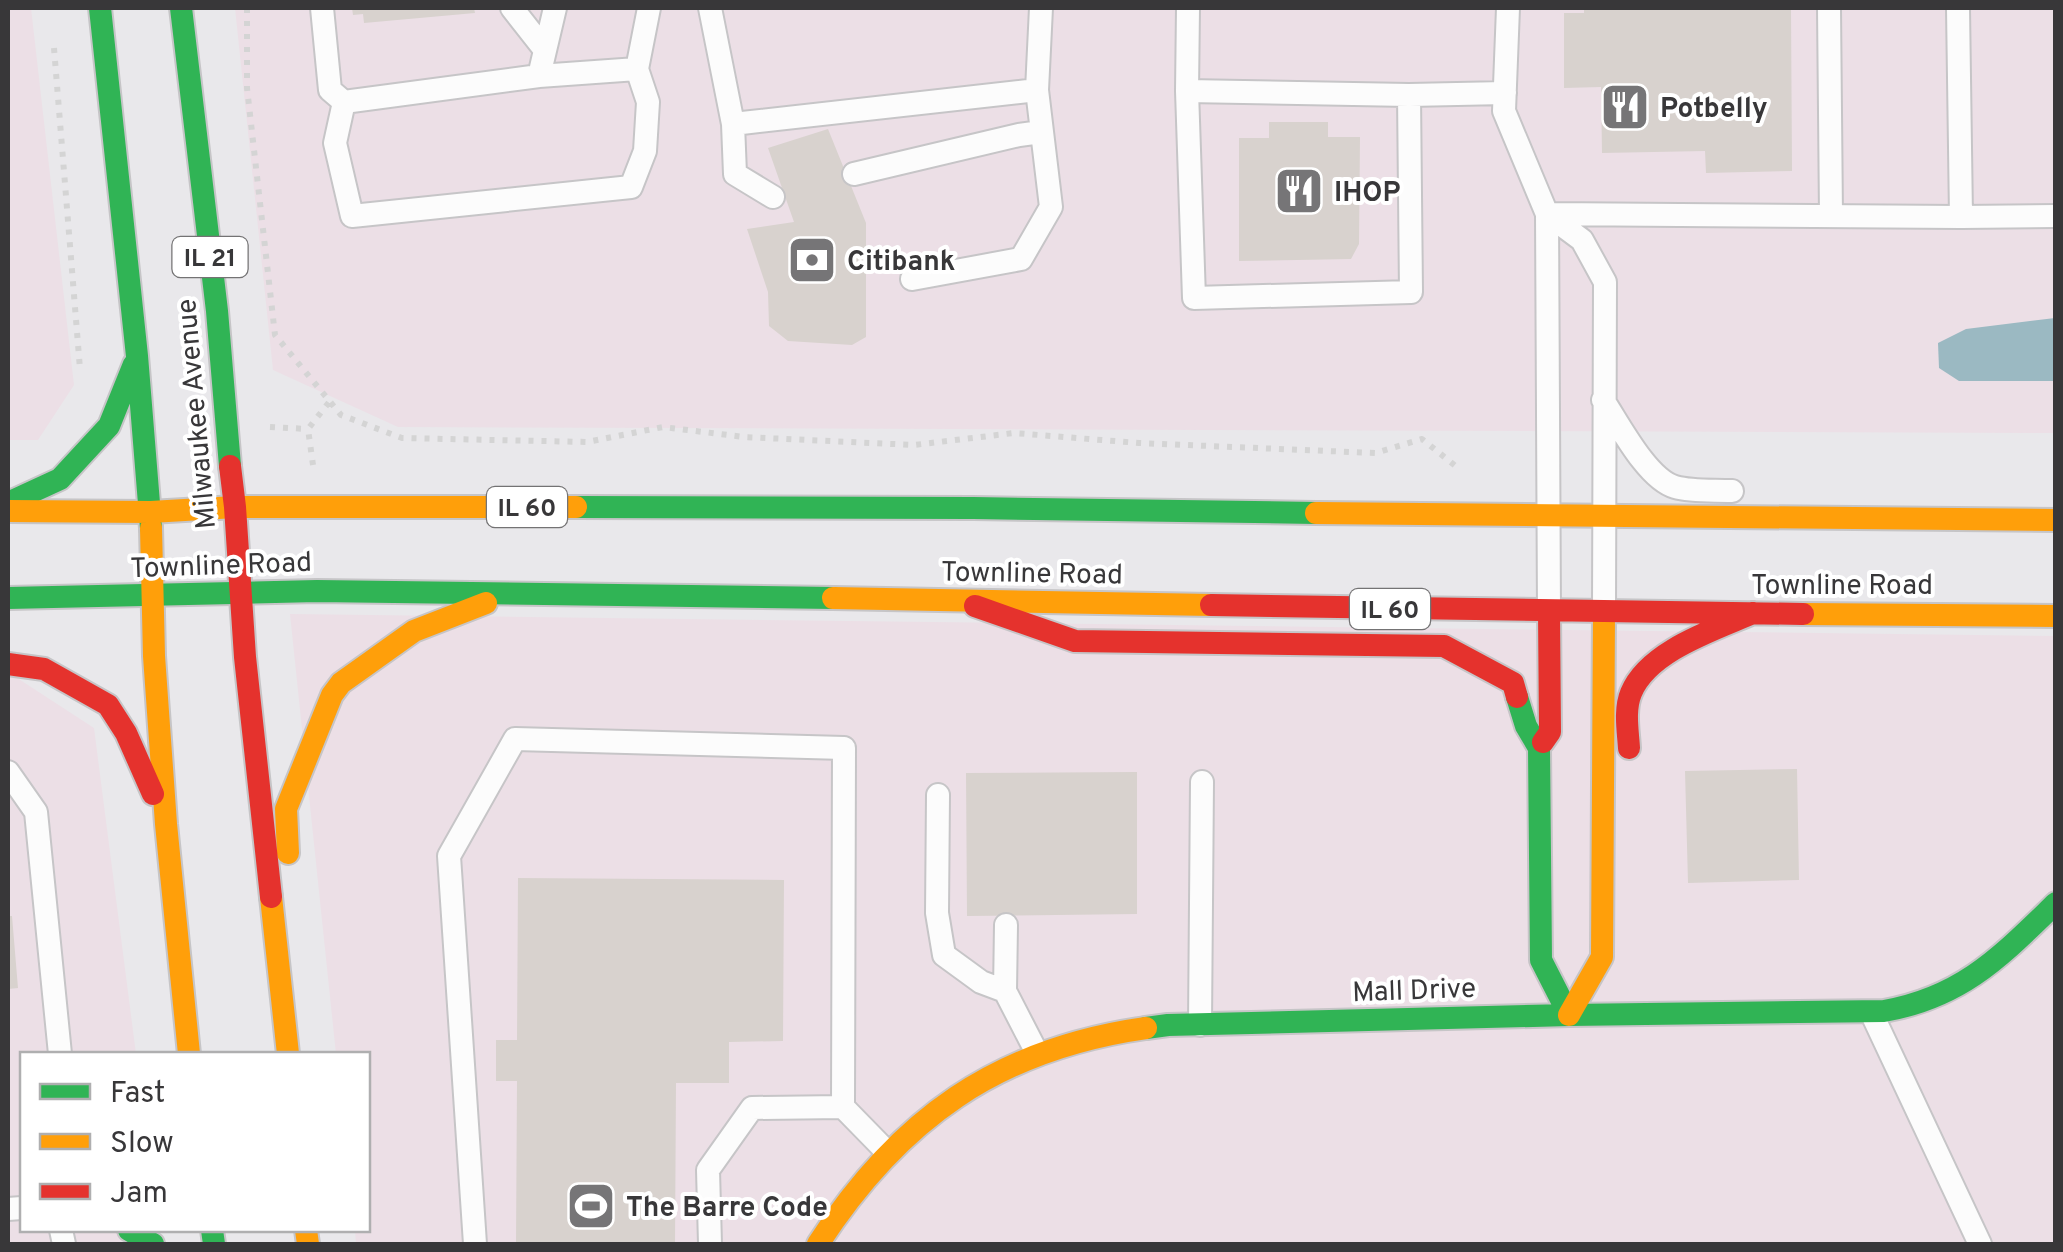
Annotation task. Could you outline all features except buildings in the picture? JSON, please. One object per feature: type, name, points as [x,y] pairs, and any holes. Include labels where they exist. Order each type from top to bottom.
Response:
[{"type":"main road","name":"Milwaukee Avenue","points":[[100,8],[151,512],[154,656],[185,1048]]},
{"type":"main road","name":"Milwaukee Avenue","points":[[182,8],[214,292],[245,656],[288,1052]]},
{"type":"main road","points":[[8,507],[60,478],[109,426],[137,356]]},
{"type":"main road","name":"Townline Road","points":[[8,507],[151,512],[235,507],[974,508],[2056,520]]},
{"type":"main road","name":"Townline Road","points":[[8,598],[317,591],[512,592],[1604,613],[2056,616]]},
{"type":"main road","points":[[299,1052],[286,809],[332,695],[341,683],[414,631],[512,592]]},
{"type":"main road","points":[[960,601],[1075,641],[1444,646],[1513,683],[1526,726],[1539,748],[1541,960],[1569,1015]]},
{"type":"main road","points":[[1539,748],[1550,732],[1549,612]]},
{"type":"main road","points":[[1569,1015],[1602,957],[1604,613]]},
{"type":"main road","points":[[1628,772],[1630,695],[1643,674],[1698,636],[1754,614]]},
{"type":"main road","points":[[8,664],[44,669],[108,704],[126,733],[166,824]]},
{"type":"main road","points":[[1602,904],[1626,867]]},
{"type":"main road","name":"Mall Drive","points":[[818,1244],[859,1183],[888,1153],[943,1105],[993,1073],[1036,1053],[1122,1030],[1200,1024],[1871,1011],[1917,1005],[1954,989],[1996,960],[2056,902]]},
{"type":"lane","points":[[322,8],[330,90],[344,102],[538,76],[636,69]]},
{"type":"lane","points":[[334,8],[344,102],[335,143],[352,216],[631,187],[646,151],[648,102],[636,69],[649,8]]},
{"type":"lane","points":[[512,8],[544,50]]},
{"type":"lane","points":[[538,76],[555,8]]},
{"type":"lane","points":[[710,8],[733,124],[735,174],[773,197]]},
{"type":"lane","points":[[912,279],[1021,260],[1051,207],[1037,90],[1040,8]]},
{"type":"lane","points":[[1188,8],[1194,298],[1411,292],[1409,95]]},
{"type":"lane","points":[[1508,8],[1504,112],[1547,214],[1549,612]]},
{"type":"lane","points":[[1828,8],[1831,216]]},
{"type":"lane","points":[[1958,8],[1960,216]]},
{"type":"lane","points":[[733,124],[1037,90]]},
{"type":"lane","points":[[1187,91],[1505,93]]},
{"type":"lane","points":[[854,174],[1041,132]]},
{"type":"lane","points":[[1547,214],[2056,216]]},
{"type":"lane","points":[[1547,214],[1582,240],[1605,282],[1604,613]]},
{"type":"lane","points":[[1604,400],[1634,449],[1661,480],[1696,490],[1756,492]]},
{"type":"lane","points":[[1876,496],[2056,503]]},
{"type":"lane","points":[[476,1244],[450,856],[515,739],[844,748],[844,1107],[888,1153]]},
{"type":"lane","points":[[8,772],[36,812],[60,1052]]},
{"type":"lane","points":[[1200,1024],[1202,782]]},
{"type":"lane","points":[[938,795],[937,913],[944,955],[981,982],[1005,991]]},
{"type":"lane","points":[[1006,925],[1005,991],[1036,1053]]},
{"type":"lane","points":[[1871,1011],[1980,1244]]},
{"type":"lane","points":[[710,1244],[708,1170],[752,1108],[844,1107]]},
{"type":"path","points":[[247,8],[247,88],[275,335],[341,415],[402,438],[586,442],[663,427],[744,437],[914,445],[1014,434],[1375,453],[1422,439],[1462,471]]},
{"type":"path","points":[[54,46],[80,371]]},
{"type":"path","points":[[308,429],[330,401]]},
{"type":"shaded area","points":[[8,8],[31,8],[74,385],[38,440],[8,440]]},
{"type":"shaded area","points":[[235,8],[2055,8],[2055,433],[398,427],[273,370]]},
{"type":"shaded area","points":[[290,614],[2055,636],[2055,1244],[356,1244],[355,1232],[370,1232],[370,1052],[336,1052]]},
{"type":"shaded area","points":[[8,672],[94,728],[136,1052],[20,1052],[20,1232],[159,1232],[161,1244],[8,1244]]},
{"type":"water","points":[[2055,318],[2055,381],[1959,381],[1939,368],[1938,343],[1966,329]]},
{"type":"traffic: fast","points":[[100,8],[151,528]]},
{"type":"traffic: fast","points":[[181,8],[217,311],[230,466]]},
{"type":"traffic: fast","points":[[8,503],[60,479],[109,426],[134,364]]},
{"type":"traffic: fast","points":[[576,507],[1316,513]]},
{"type":"traffic: fast","points":[[8,598],[317,591],[833,598]]},
{"type":"traffic: fast","points":[[1517,697],[1526,726],[1539,748],[1541,960],[1569,1015]]},
{"type":"traffic: fast","points":[[1146,1028],[1569,1015],[1884,1011],[1912,1005],[1959,985],[1998,957],[2056,903]]},
{"type":"traffic: fast","points":[[132,1232],[153,1244]]},
{"type":"traffic: fast","points":[[212,1232],[214,1244]]},
{"type":"traffic: slow","points":[[8,511],[576,507]]},
{"type":"traffic: slow","points":[[1316,513],[2056,520]]},
{"type":"traffic: slow","points":[[151,528],[154,656],[166,824],[189,1052]]},
{"type":"traffic: slow","points":[[833,598],[1211,605]]},
{"type":"traffic: slow","points":[[288,853],[286,809],[332,695],[341,683],[414,631],[486,603]]},
{"type":"traffic: slow","points":[[1569,1015],[1602,957],[1604,613]]},
{"type":"traffic: slow","points":[[1803,614],[2056,616]]},
{"type":"traffic: slow","points":[[271,897],[288,1052]]},
{"type":"traffic: slow","points":[[818,1244],[882,1160],[957,1097],[1043,1053],[1092,1038],[1146,1028]]},
{"type":"traffic: slow","points":[[306,1232],[308,1244]]},
{"type":"traffic: jam","points":[[230,466],[245,657],[271,897]]},
{"type":"traffic: jam","points":[[1211,605],[1803,614]]},
{"type":"traffic: jam","points":[[975,606],[1075,641],[1444,646],[1513,683],[1517,697]]},
{"type":"traffic: jam","points":[[1543,742],[1550,732],[1549,612]]},
{"type":"traffic: jam","points":[[1629,748],[1628,706],[1640,678],[1684,644],[1753,613]]},
{"type":"traffic: jam","points":[[8,664],[44,669],[108,705],[126,733],[153,794]]},
{"type":"place","name":"Potbelly","points":[[1625,107]]},
{"type":"place","name":"IHOP","points":[[1299,191]]},
{"type":"place","name":"Citibank","points":[[812,260]]},
{"type":"place","name":"The Barre Code","points":[[591,1206]]}]
